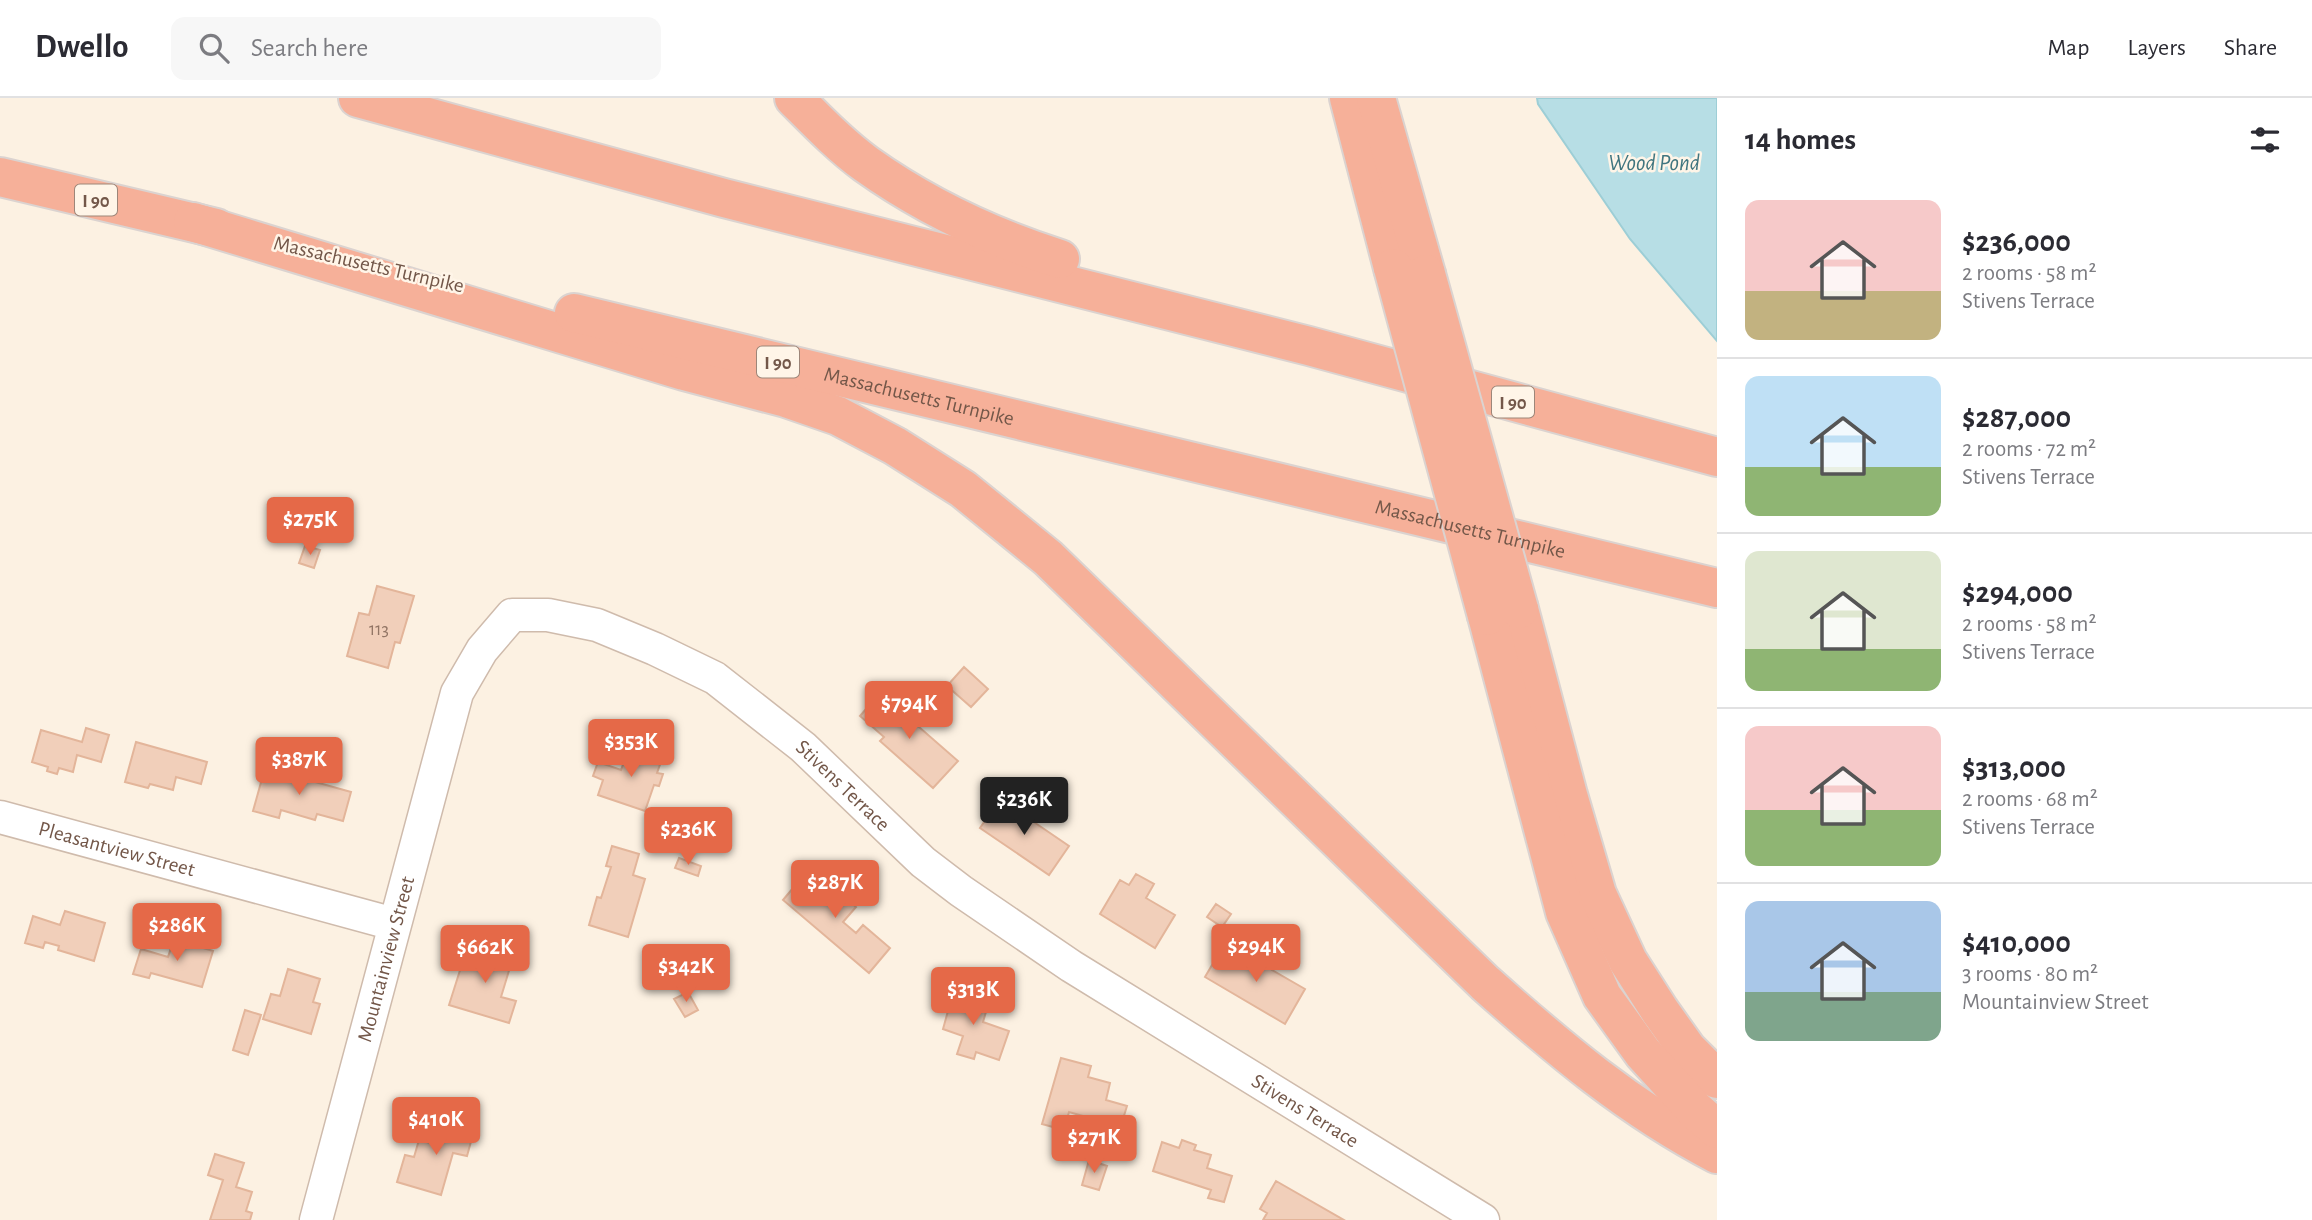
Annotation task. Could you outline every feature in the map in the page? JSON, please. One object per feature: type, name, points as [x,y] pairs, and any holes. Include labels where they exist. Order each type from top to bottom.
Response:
[{"type":"highway","name":"I 90","points":[[358,98],[724,198],[1309,346],[1717,457]]},
{"type":"highway","points":[[794,98],[864,163],[929,204],[1001,239],[1077,265],[1155,283],[1309,346]]},
{"type":"highway","points":[[1349,98],[1410,271]]},
{"type":"highway","points":[[1376,98],[1410,271],[1503,612],[1565,912],[1602,996],[1643,1053],[1695,1110],[1717,1129]]},
{"type":"highway","name":"Massachusetts Turnpike","points":[[0,177],[1717,588]]},
{"type":"highway","points":[[193,222],[684,371],[786,398],[838,416],[895,446],[963,489],[1048,558],[1485,983],[1558,1047],[1621,1096],[1674,1132],[1717,1154]]},
{"type":"highway","points":[[1503,612],[1568,795],[1597,894],[1628,961],[1660,1011],[1686,1049],[1717,1079]]},
{"type":"street","name":"Stivens Terrace","points":[[456,698],[482,650],[512,615],[548,615],[597,625],[715,678],[803,747],[923,862],[961,891],[1071,966],[1483,1220]]},
{"type":"street","name":"Mountainview Street","points":[[316,1220],[456,698]]},
{"type":"street","name":"Pleasantview Street","points":[[0,817],[394,924]]},
{"type":"water","name":"Wood Pond","points":[[1537,98],[1717,98],[1717,341],[1630,239],[1538,104]]},
{"type":"building","points":[[305,546],[320,550],[314,568],[299,563]]},
{"type":"building","points":[[377,586],[414,596],[400,643],[395,642],[388,668],[347,656],[359,613],[369,615]]},
{"type":"building","points":[[964,667],[988,689],[971,707],[947,686]]},
{"type":"building","points":[[880,693],[958,761],[933,788],[880,741],[884,737],[860,716]]},
{"type":"building","points":[[86,728],[109,735],[101,762],[77,755],[73,772],[59,768],[57,774],[47,771],[48,767],[32,762],[41,730],[82,742]]},
{"type":"building","points":[[136,742],[207,762],[201,784],[176,777],[173,790],[150,784],[148,788],[125,782]]},
{"type":"building","points":[[629,748],[662,759],[657,773],[663,774],[659,786],[654,785],[645,811],[598,795],[603,780],[593,776],[598,762],[621,770]]},
{"type":"building","points":[[265,768],[351,792],[343,821],[317,814],[315,820],[281,810],[279,818],[253,811]]},
{"type":"building","points":[[1000,799],[1069,846],[1049,875],[980,828]]},
{"type":"building","points":[[612,846],[639,854],[633,875],[645,879],[628,937],[589,925],[597,897],[601,898],[611,867],[606,866]]},
{"type":"building","points":[[679,858],[701,866],[698,876],[675,868]]},
{"type":"building","points":[[810,868],[856,907],[843,922],[856,933],[863,925],[890,948],[869,973],[783,900]]},
{"type":"building","points":[[1136,874],[1154,884],[1146,898],[1175,915],[1155,948],[1100,914],[1120,880],[1129,885]]},
{"type":"building","points":[[1216,904],[1231,914],[1222,927],[1207,917]]},
{"type":"building","points":[[65,911],[105,923],[94,961],[58,950],[59,946],[45,942],[43,948],[25,943],[33,916],[60,925]]},
{"type":"building","points":[[174,939],[188,943],[189,939],[201,942],[200,947],[213,951],[202,987],[151,973],[149,978],[133,974],[141,949],[168,957]]},
{"type":"building","points":[[478,944],[514,954],[501,997],[516,1001],[509,1023],[449,1005],[462,964],[472,967]]},
{"type":"building","points":[[1222,948],[1231,953],[1234,948],[1305,989],[1285,1024],[1205,977]]},
{"type":"building","points":[[288,969],[320,979],[313,1002],[320,1004],[311,1034],[263,1019],[271,994],[280,996]]},
{"type":"building","points":[[946,991],[988,1005],[983,1022],[1009,1031],[999,1060],[976,1052],[974,1059],[957,1054],[963,1036],[943,1029],[948,1011],[940,1009]]},
{"type":"building","points":[[688,992],[698,1010],[685,1017],[674,999]]},
{"type":"building","points":[[245,1010],[261,1015],[248,1055],[233,1050]]},
{"type":"building","points":[[1061,1058],[1091,1066],[1088,1077],[1110,1083],[1106,1100],[1127,1106],[1118,1135],[1102,1130],[1104,1122],[1069,1112],[1064,1130],[1042,1124]]},
{"type":"building","points":[[441,1118],[475,1127],[467,1156],[453,1153],[441,1195],[397,1182],[405,1155],[414,1157],[419,1140],[434,1144]]},
{"type":"building","points":[[1182,1140],[1196,1145],[1194,1150],[1211,1155],[1207,1168],[1232,1176],[1224,1202],[1208,1198],[1211,1190],[1153,1171],[1162,1142],[1179,1148]]},
{"type":"building","points":[[215,1154],[244,1163],[236,1187],[252,1192],[246,1211],[252,1213],[250,1220],[210,1220],[223,1180],[208,1175]]},
{"type":"building","points":[[1089,1160],[1107,1166],[1099,1190],[1082,1185]]},
{"type":"building","points":[[1276,1181],[1344,1220],[1263,1220],[1267,1213],[1260,1209]]}]
